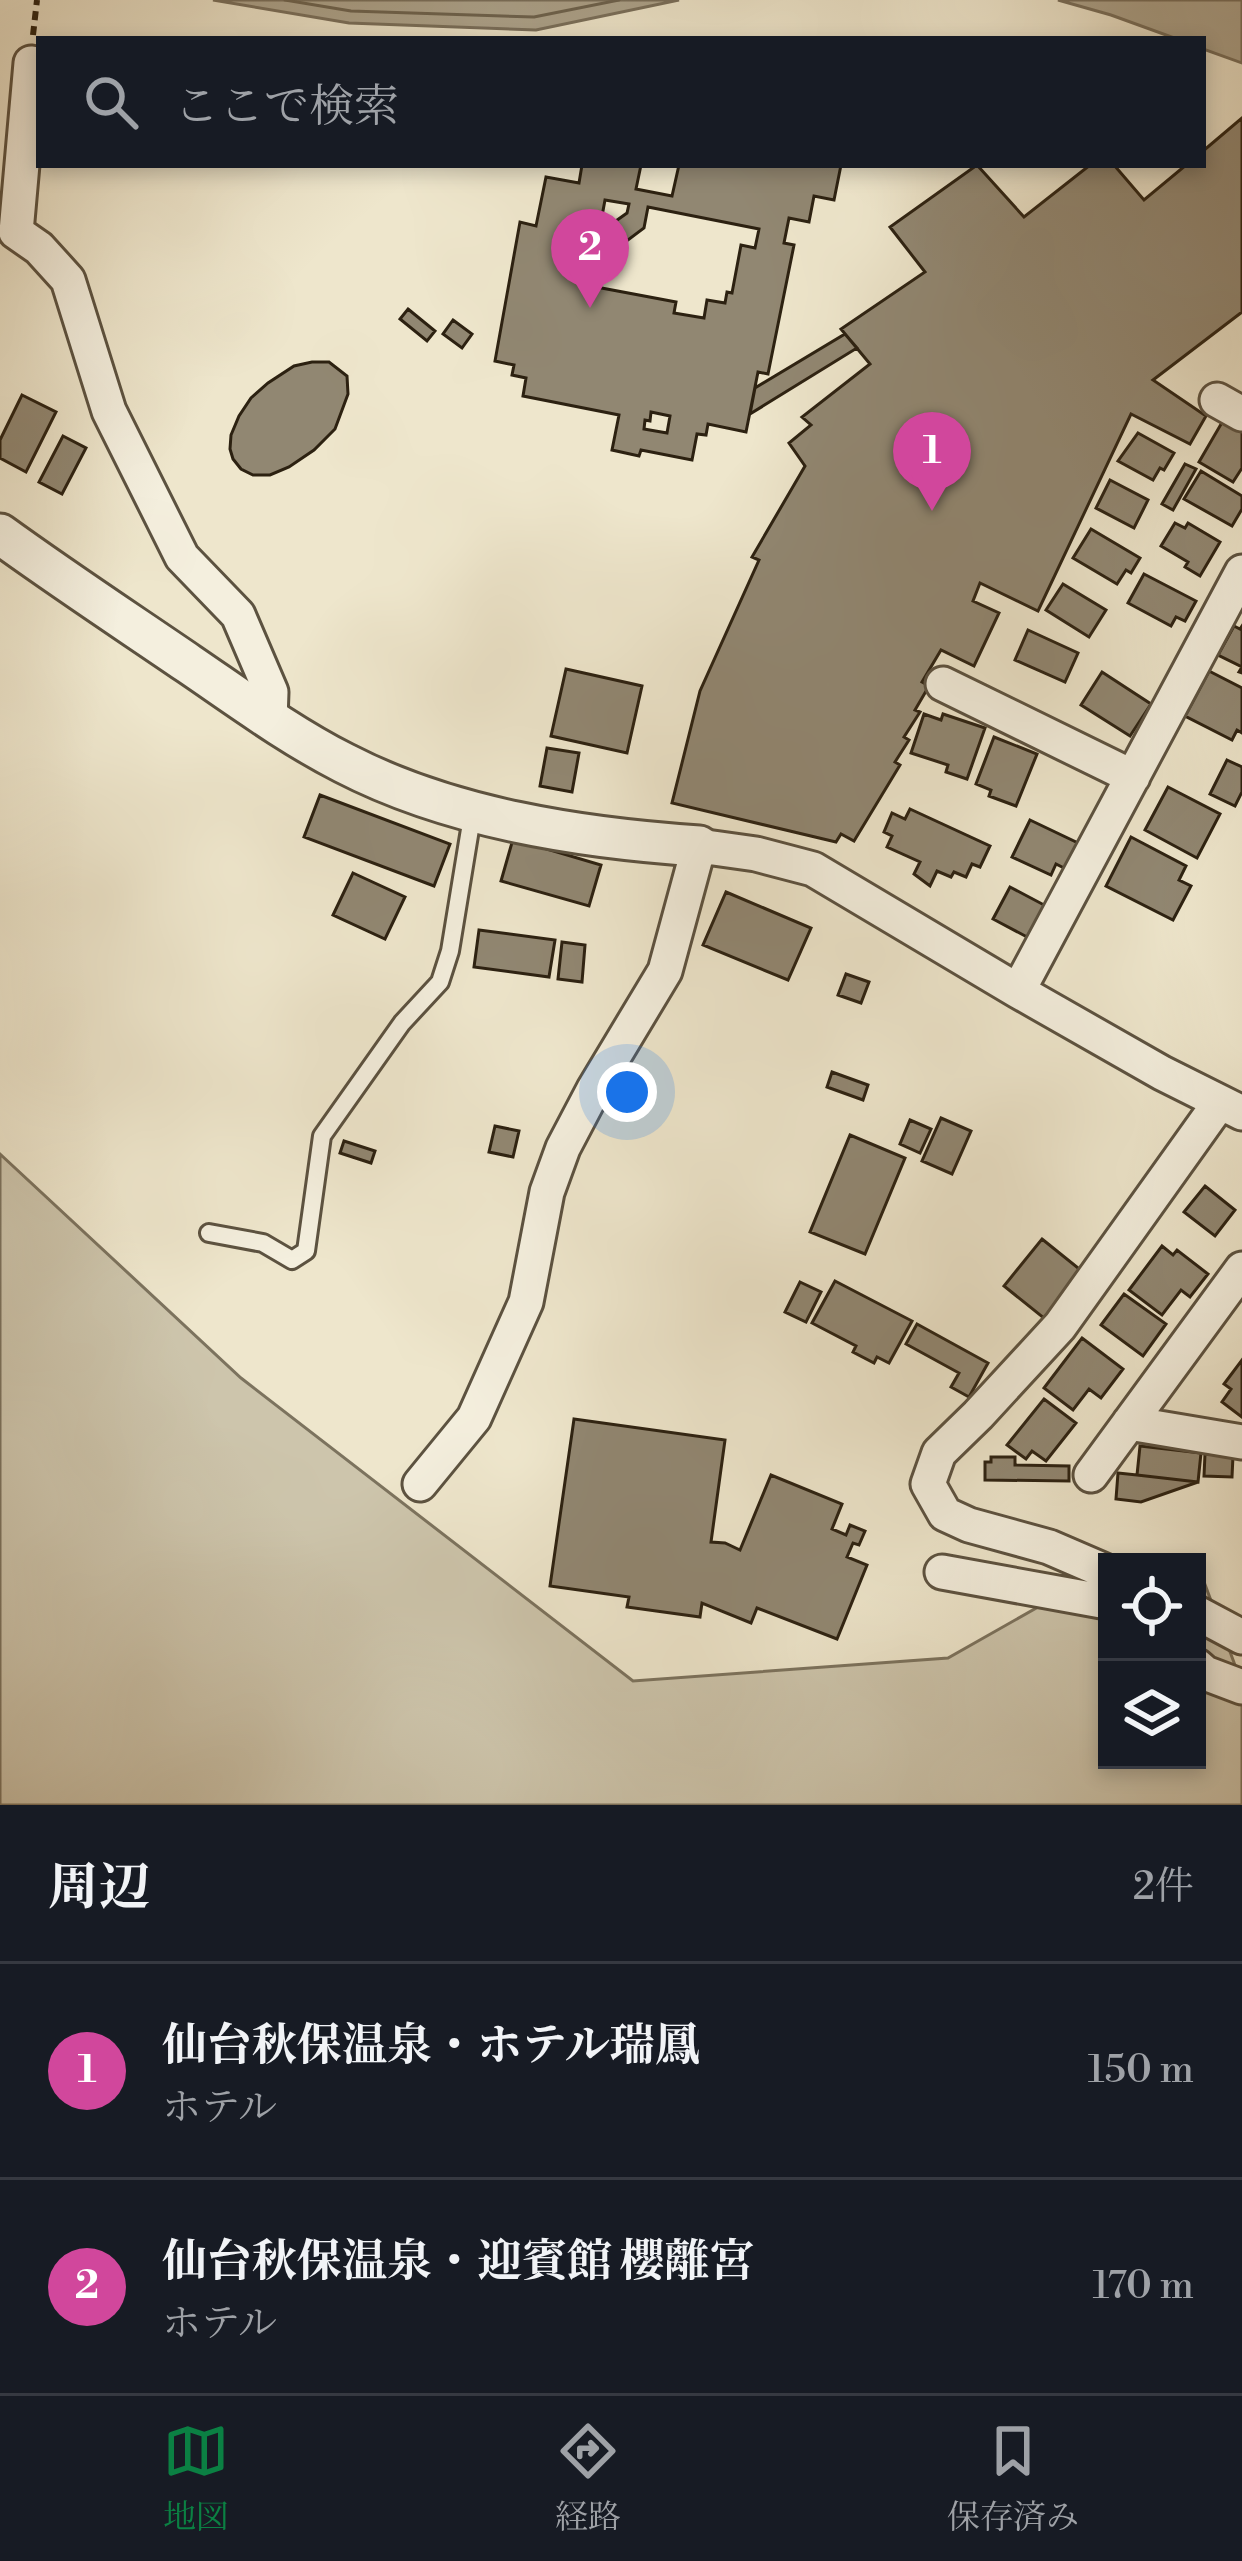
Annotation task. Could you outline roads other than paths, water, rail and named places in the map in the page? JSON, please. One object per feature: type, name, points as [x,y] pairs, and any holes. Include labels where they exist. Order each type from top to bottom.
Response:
[{"type":"street","points":[[31,63],[16,232],[39,248],[68,280],[109,411],[182,557],[238,615],[271,692],[270,720]]},
{"type":"street","points":[[0,534],[270,720],[345,764],[442,802],[540,827],[756,854],[813,868],[1018,991],[1231,1108],[1060,1326],[939,1454],[928,1484],[945,1514],[1098,1568]]},
{"type":"street","points":[[1018,991],[1242,572]]},
{"type":"street","points":[[943,684],[1133,777]]},
{"type":"street","points":[[420,1484],[474,1418],[526,1302],[547,1192],[563,1148],[665,971],[698,847]]},
{"type":"street","points":[[1091,1475],[1242,1269]]},
{"type":"street","points":[[1129,1423],[1242,1442]]},
{"type":"street","points":[[943,1572],[1098,1600]]},
{"type":"street","points":[[1206,1618],[1242,1637]]},
{"type":"street","points":[[1206,1673],[1242,1687]]},
{"type":"lane","points":[[209,1233],[263,1243],[292,1260],[306,1251],[322,1136],[402,1023],[440,982],[450,951],[473,810]]},
{"type":"water","points":[[213,0],[679,0],[536,30],[349,23]]},
{"type":"water","points":[[1058,0],[1242,0],[1242,63],[1206,50],[1206,36],[1169,36]]},
{"type":"place","name":"仙台秋保温泉・迎賓館 櫻離宮","points":[[590,308]]},
{"type":"place","name":"仙台秋保温泉・ホテル瑞鳳","points":[[932,511]]}]
